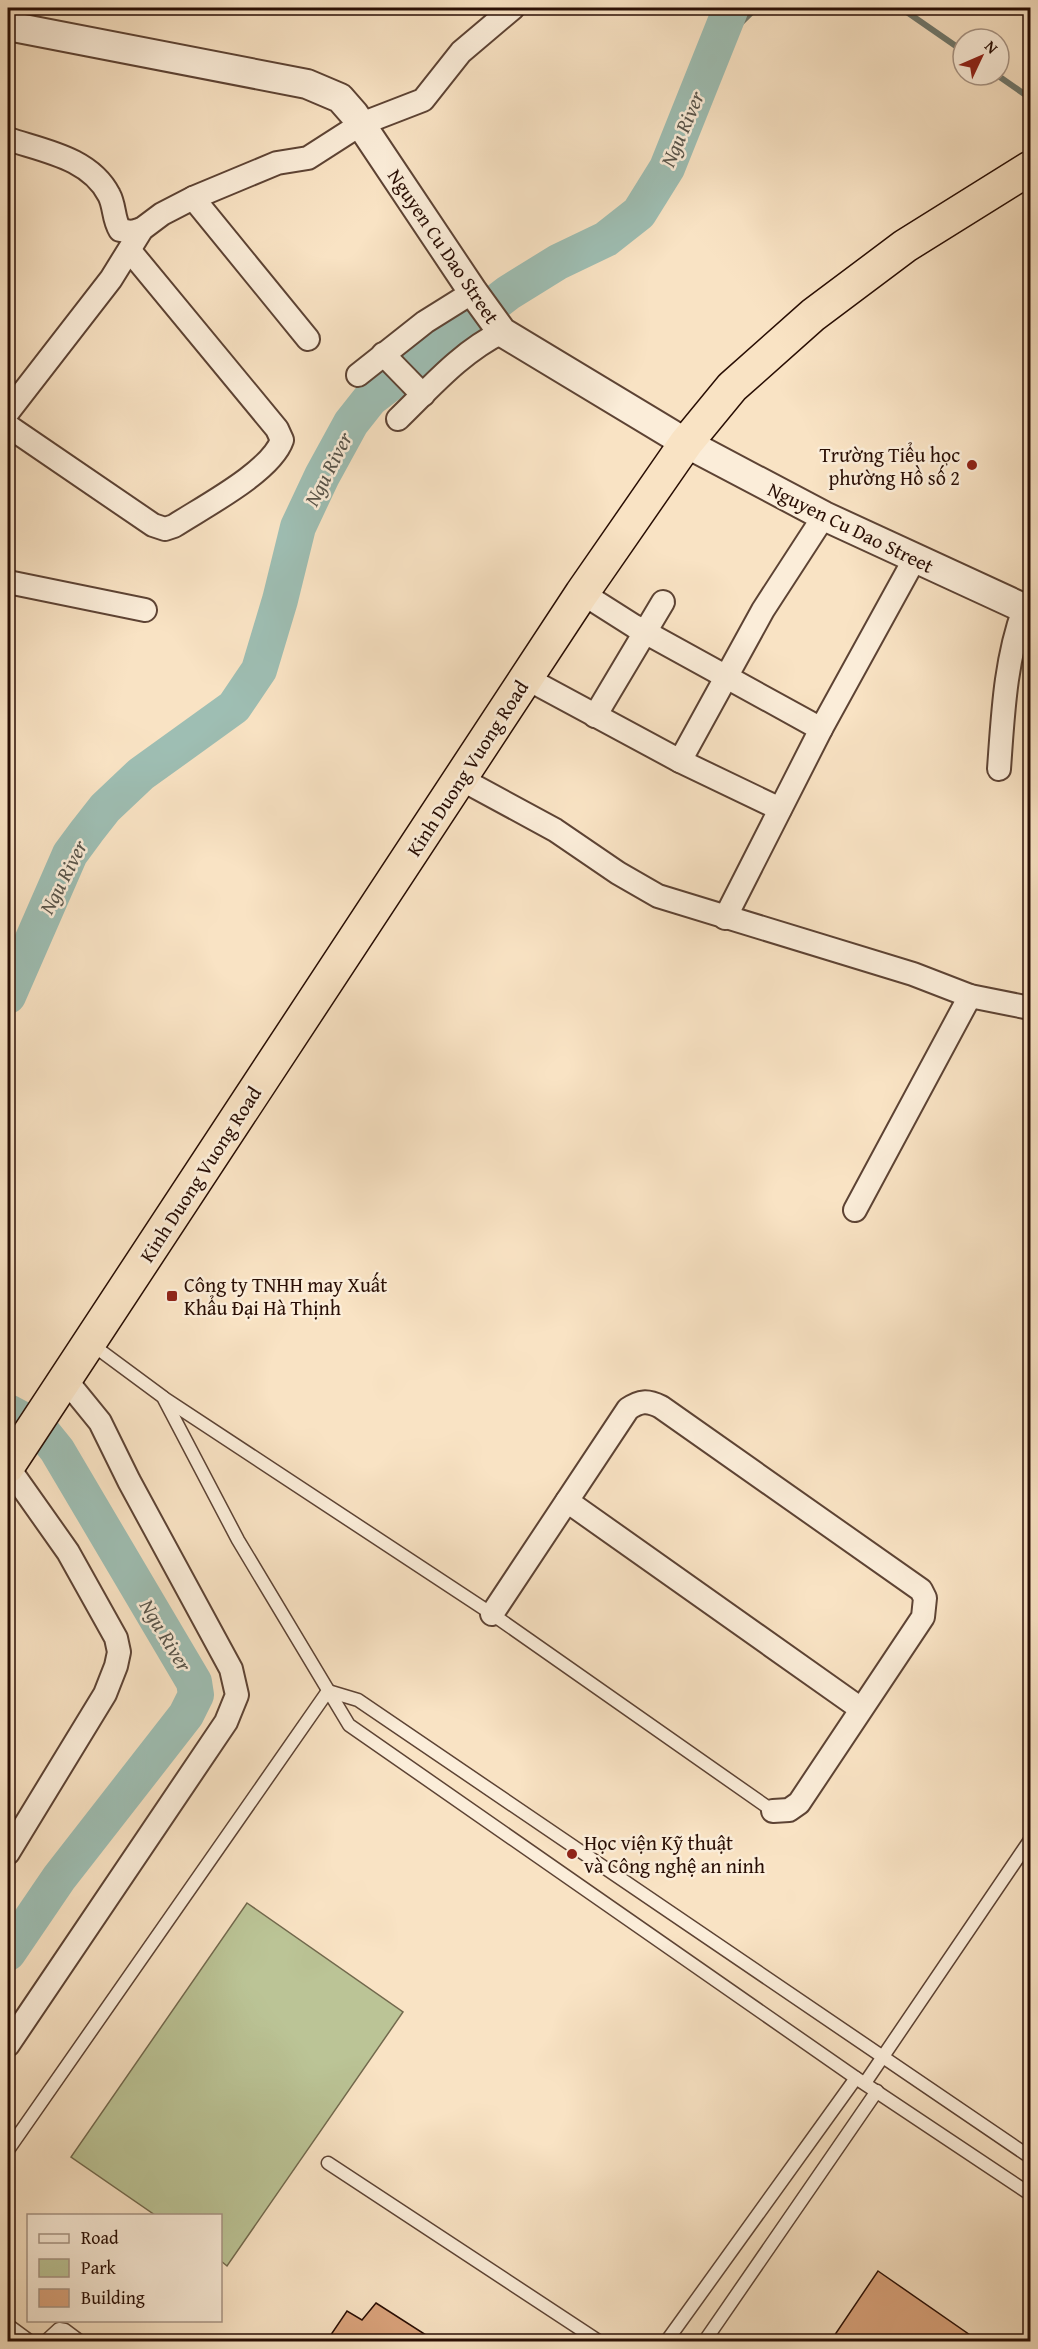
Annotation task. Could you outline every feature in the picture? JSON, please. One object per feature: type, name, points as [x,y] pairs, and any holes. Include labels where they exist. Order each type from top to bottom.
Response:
[{"type":"highway","name":"Kinh Duong Vuong Road","points":[[8,1465],[582,593],[686,443],[732,387],[813,315],[905,246],[1030,168]]},
{"type":"street","points":[[8,139],[72,160],[88,169],[110,196],[114,220],[120,230],[132,232],[142,229],[162,214],[193,198],[277,163],[308,158],[361,124],[423,100],[462,52],[513,8]]},
{"type":"street","name":"Nguyen Cu Dao Street","points":[[8,26],[307,84],[340,98],[361,124],[472,292],[502,332],[686,443],[824,516],[914,560],[1027,610]]},
{"type":"street","points":[[193,198],[308,339]]},
{"type":"street","points":[[8,412],[130,251],[142,229]]},
{"type":"street","points":[[8,426],[153,525],[165,529],[174,526],[251,475],[278,452],[282,440],[280,434],[130,251]]},
{"type":"street","points":[[358,375],[425,322],[472,292]]},
{"type":"street","points":[[398,419],[480,342],[502,332]]},
{"type":"street","points":[[383,355],[423,394]]},
{"type":"street","points":[[681,761],[763,610],[824,516]]},
{"type":"street","points":[[725,918],[821,729],[914,560]]},
{"type":"street","points":[[8,582],[145,610]]},
{"type":"street","points":[[582,593],[645,632],[821,729]]},
{"type":"street","points":[[595,716],[663,602]]},
{"type":"street","points":[[999,769],[1004,694],[1012,641],[1027,610]]},
{"type":"street","points":[[526,678],[681,761],[780,809]]},
{"type":"street","points":[[461,779],[555,830],[618,873],[658,896],[913,974],[970,996],[1030,1008]]},
{"type":"street","points":[[855,1210],[970,996]]},
{"type":"street","points":[[8,2045],[226,1722],[237,1695],[231,1669],[129,1481],[100,1422],[61,1384]]},
{"type":"street","points":[[492,1614],[628,1409],[639,1402],[651,1402],[911,1584],[926,1598],[923,1617],[799,1803],[789,1810],[773,1811]]},
{"type":"street","points":[[8,1465],[68,1552],[116,1638],[119,1652],[116,1666],[99,1704],[8,1853]]},
{"type":"street","points":[[567,1501],[861,1709]]},
{"type":"lane","points":[[89,1342],[164,1397],[492,1614],[773,1811]]},
{"type":"lane","points":[[164,1397],[238,1540],[349,1725],[860,2080],[1030,2194]]},
{"type":"lane","points":[[328,1690],[358,1700],[1030,2157]]},
{"type":"lane","points":[[8,2150],[328,1690]]},
{"type":"lane","points":[[666,2342],[860,2080],[882,2058],[1030,1840]]},
{"type":"lane","points":[[704,2342],[877,2091]]},
{"type":"lane","points":[[328,2163],[600,2342]]},
{"type":"lane","points":[[8,2325],[31,2342]]},
{"type":"lane","points":[[45,2342],[59,2329],[66,2330],[81,2342]]},
{"type":"green space","points":[[247,1903],[403,2012],[227,2266],[222,2262],[222,2214],[154,2214],[71,2157]]},
{"type":"building","points":[[878,2271],[970,2335],[966,2342],[830,2342]]},
{"type":"building","points":[[376,2303],[437,2342],[326,2342],[347,2311],[362,2320]]},
{"type":"waterway","name":"Ngu River","points":[[8,996],[70,854],[87,831],[105,808],[141,774],[234,707],[259,670],[280,600],[298,527],[351,423],[370,399],[508,293],[558,262],[606,239],[639,213],[667,168],[731,8]]},
{"type":"waterway","points":[[714,49],[756,8]]},
{"type":"waterway","points":[[901,8],[951,43]]},
{"type":"waterway","points":[[1011,85],[1030,98]]},
{"type":"waterway","name":"Ngu River","points":[[8,1412],[40,1429],[57,1450],[194,1682],[196,1695],[186,1715],[59,1878],[8,1953]]},
{"type":"place","name":"Trường Tiểu học phường Hồ số 2","points":[[972,465]]},
{"type":"place","name":"Công ty TNHH may Xuất Khẩu Đại Hà Thịnh","points":[[172,1296]]},
{"type":"place","name":"Học viện Kỹ thuật và Công nghệ an ninh","points":[[572,1854]]}]
